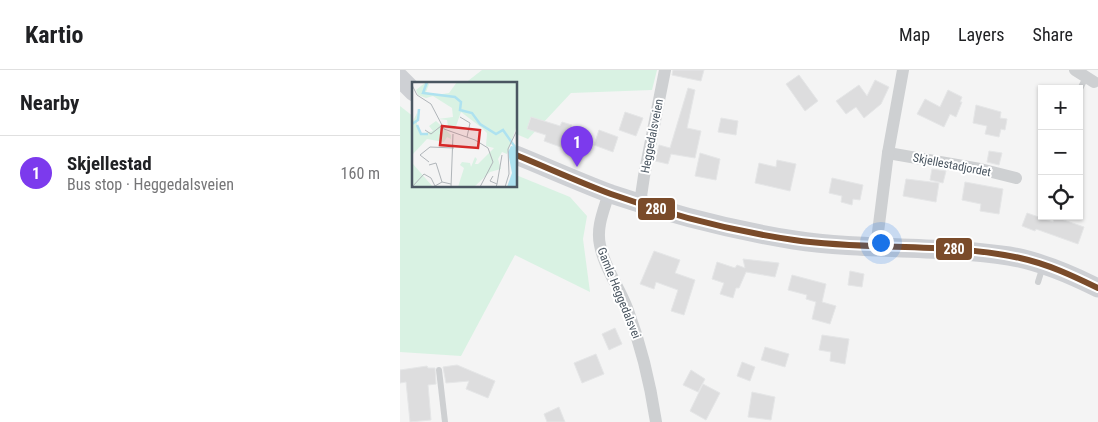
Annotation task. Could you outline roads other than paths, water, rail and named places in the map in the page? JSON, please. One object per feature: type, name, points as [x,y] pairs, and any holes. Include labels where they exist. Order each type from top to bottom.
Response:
[{"type":"main road","points":[[400,78],[412,90]]},
{"type":"main road","points":[[518,156],[609,193],[734,229],[786,239],[876,248],[980,252],[1010,257],[1040,273],[1098,288]]},
{"type":"street","name":"Heggedalsveien","points":[[640,203],[665,70]]},
{"type":"street","points":[[876,248],[888,153],[903,70]]},
{"type":"street","name":"Skjellestadjordet","points":[[888,153],[980,169],[1016,178]]},
{"type":"street","name":"Gamle Heggedalsvei","points":[[609,193],[600,219],[599,244],[638,337],[649,378],[656,422]]},
{"type":"lane","points":[[439,370],[445,422]]},
{"type":"place","name":"Skjellestad","points":[[577,167]]}]
